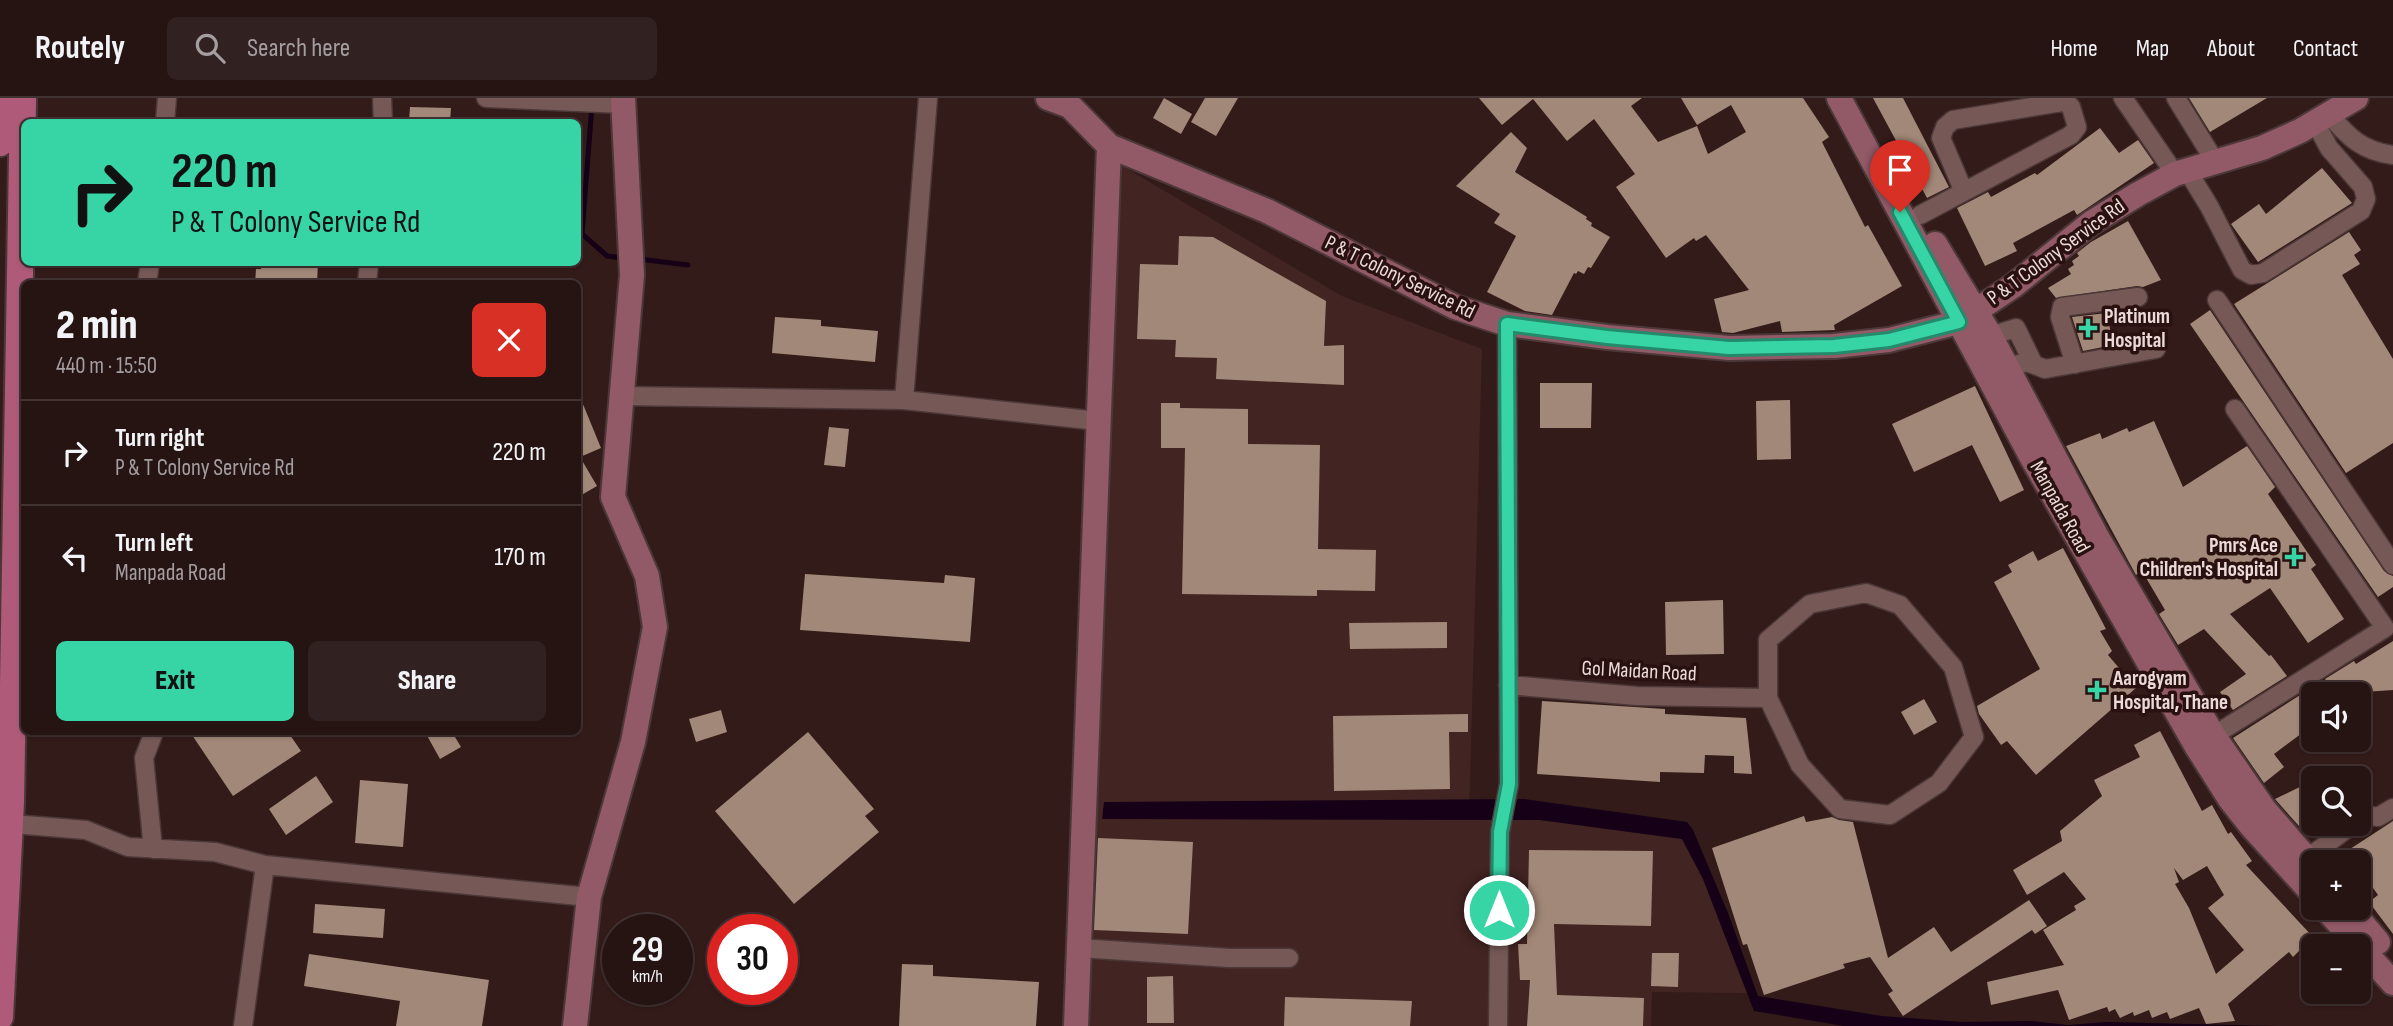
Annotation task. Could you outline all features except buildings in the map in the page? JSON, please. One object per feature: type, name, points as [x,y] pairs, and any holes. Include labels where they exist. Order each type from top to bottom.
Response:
[{"type":"main road","points":[[0,143],[1,98]]},
{"type":"main road","points":[[23,98],[23,119]]},
{"type":"main road","points":[[0,1017],[21,398]]},
{"type":"street","points":[[165,119],[167,98]]},
{"type":"street","points":[[382,98],[383,119]]},
{"type":"street","points":[[486,98],[623,101],[631,258],[613,497],[647,576],[655,627],[633,742],[589,898],[575,1026]]},
{"type":"street","points":[[904,400],[928,98]]},
{"type":"street","points":[[1048,98],[1070,106],[1109,146],[1076,1026]]},
{"type":"street","name":"Manpada Road","points":[[1839,98],[1894,183],[2139,629],[2205,741],[2230,799],[2252,827],[2301,864]]},
{"type":"street","name":"Manpada Road","points":[[1857,98],[1894,183],[1920,215],[1946,264],[1974,328],[2007,367],[2040,451]]},
{"type":"street","points":[[2123,98],[2209,206],[2242,270],[2251,275],[2263,273],[2361,211],[2366,200],[2363,187],[2329,148],[2322,118]]},
{"type":"street","points":[[2176,98],[2216,163]]},
{"type":"street","name":"P & T Colony Service Rd","points":[[1109,146],[1267,211],[1455,307],[1507,324],[1607,337],[1729,348],[1834,346],[1974,328],[2013,286],[2091,223],[2181,172],[2262,149],[2356,98]]},
{"type":"street","points":[[1920,215],[1964,192],[2071,135],[2077,127],[2071,107],[2062,102],[1953,120],[1945,127],[1941,138],[1964,192]]},
{"type":"street","points":[[2322,118],[2376,153],[2393,155]]},
{"type":"street","points":[[2074,364],[2060,317],[2063,307],[2138,298]]},
{"type":"street","points":[[2217,300],[2393,565]]},
{"type":"street","points":[[1499,1026],[1500,832],[1509,784],[1507,324]]},
{"type":"street","points":[[1974,328],[2016,328],[2033,363]]},
{"type":"street","points":[[2007,367],[2027,362],[2045,369],[2156,349]]},
{"type":"street","points":[[621,396],[904,400],[1098,421]]},
{"type":"street","points":[[2205,741],[2389,626],[2235,409]]},
{"type":"street","points":[[1866,593],[1900,605],[1953,667],[1974,737],[1939,783],[1890,815],[1840,808],[1800,765],[1768,698],[1768,640],[1810,604],[1866,593]]},
{"type":"street","name":"Gol Maidan Road","points":[[1508,685],[1637,696],[1768,698]]},
{"type":"street","points":[[153,735],[144,758],[153,849]]},
{"type":"street","points":[[2371,816],[2378,817],[2393,808]]},
{"type":"street","points":[[5,812],[86,830],[128,847],[215,852],[265,865],[589,898]]},
{"type":"street","points":[[2323,850],[2339,836]]},
{"type":"street","points":[[243,1026],[265,865]]},
{"type":"street","points":[[2340,920],[2378,950]]},
{"type":"street","points":[[2357,920],[2378,950],[2393,983]]},
{"type":"street","points":[[1079,948],[1229,958],[1289,958]]},
{"type":"shaded area","points":[[1119,164],[1342,296],[1482,349],[1469,819],[1540,820],[1682,839],[1703,879],[1747,993],[1652,992],[1651,1026],[1082,1026]]},
{"type":"shaded area","points":[[1524,799],[1687,822],[1693,830],[1728,913],[1758,996],[1882,1016],[1962,1022],[2278,1026],[1844,1026],[1754,1011],[1703,879],[1682,839],[1540,820],[1102,819],[1104,802]]},
{"type":"waterway","points":[[592,105],[582,234],[607,256],[623,258]]},
{"type":"waterway","points":[[639,259],[688,265]]},
{"type":"place","name":"Platinum Hospital","points":[[2088,328]]},
{"type":"place","name":"Pmrs Ace Children's Hospital","points":[[2294,557]]},
{"type":"place","name":"Aarogyam Hospital, Thane","points":[[2097,690]]},
{"type":"route","points":[[1499,910],[1500,832],[1509,784],[1507,324],[1607,337],[1729,348],[1834,346],[1889,340],[1959,322],[1900,212]]}]
